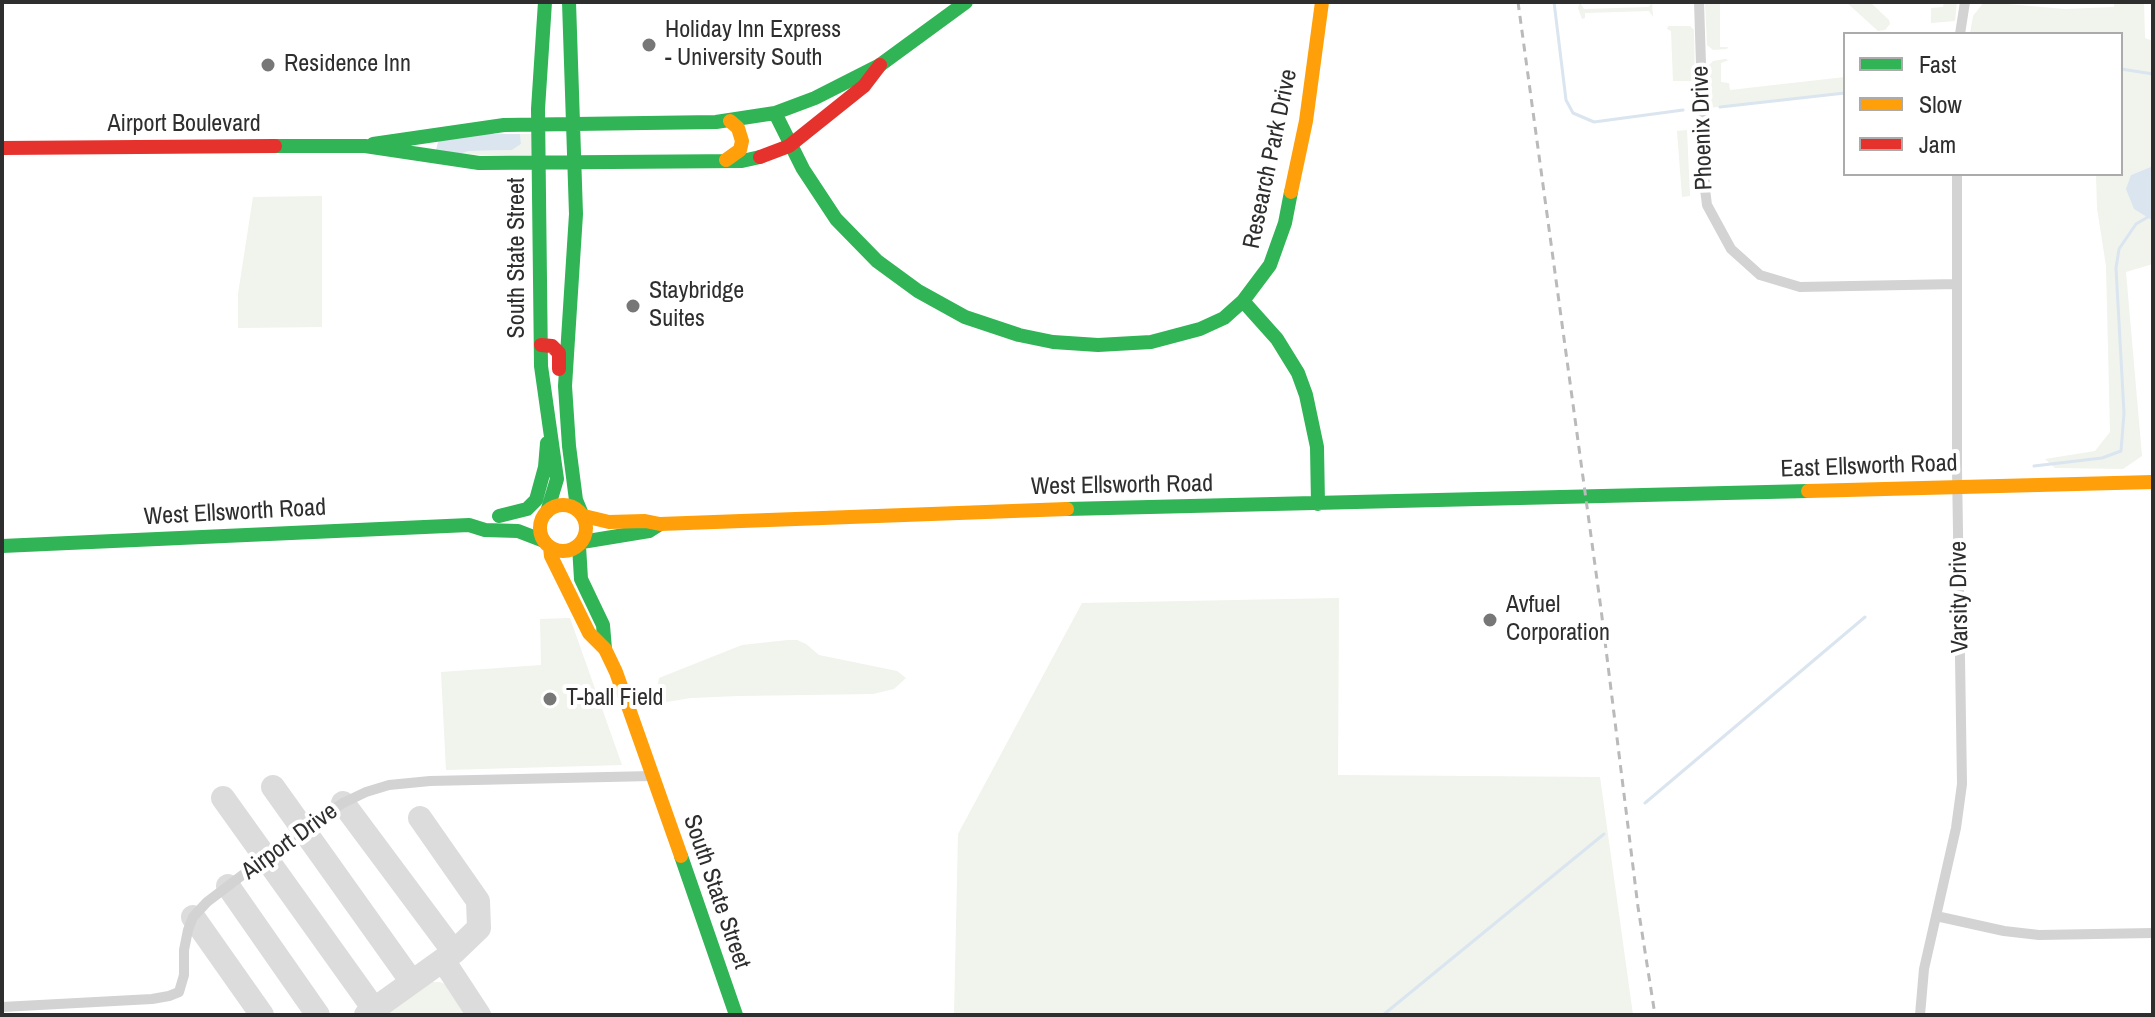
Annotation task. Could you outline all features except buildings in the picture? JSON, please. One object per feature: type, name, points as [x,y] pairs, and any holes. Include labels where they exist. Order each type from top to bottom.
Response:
[{"type":"main road","name":"South State Street","points":[[545,2],[539,125],[541,345],[557,479],[545,514]]},
{"type":"main road","points":[[562,2],[572,80]]},
{"type":"main road","name":"South State Street","points":[[569,2],[576,227],[566,403],[576,500],[582,514]]},
{"type":"main road","points":[[574,124],[730,121],[775,113],[815,98],[880,65],[966,2]]},
{"type":"main road","name":"Research Park Drive","points":[[775,113],[789,146],[833,215],[877,261],[932,300],[1000,331],[1068,343],[1151,342],[1200,329],[1224,318],[1243,301],[1270,265],[1285,223],[1306,121],[1322,2]]},
{"type":"main road","points":[[539,164],[723,161],[760,157],[789,146],[864,86],[880,65]]},
{"type":"main road","points":[[723,161],[740,150],[741,134],[730,121]]},
{"type":"main road","name":"Airport Boulevard","points":[[2,148],[365,146],[472,128],[574,124]]},
{"type":"main road","points":[[435,157],[429,150],[431,140],[472,128]]},
{"type":"main road","name":"Airport Boulevard","points":[[365,146],[479,163],[539,164]]},
{"type":"main road","points":[[541,291],[543,302],[552,310],[564,309],[571,299]]},
{"type":"main road","points":[[1243,301],[1277,339],[1298,373],[1317,447],[1318,504]]},
{"type":"main road","points":[[541,345],[552,346],[559,353],[558,389],[566,403]]},
{"type":"main road","points":[[544,389],[551,402],[557,438],[568,438]]},
{"type":"main road","points":[[499,516],[527,509],[536,500],[547,451],[547,415]]},
{"type":"main road","name":"East Ellsworth Road","points":[[1586,496],[2153,482]]},
{"type":"main road","name":"West Ellsworth Road","points":[[582,514],[609,522],[645,521],[660,524],[1101,508],[1586,496]]},
{"type":"main road","points":[[564,505],[582,514],[587,530],[580,544],[566,551],[547,544],[540,526],[545,514],[564,505]]},
{"type":"main road","name":"West Ellsworth Road","points":[[469,525],[483,517],[545,514]]},
{"type":"main road","name":"West Ellsworth Road","points":[[580,544],[649,531],[660,524]]},
{"type":"main road","name":"West Ellsworth Road","points":[[2,546],[469,525],[485,530],[518,531],[547,544]]},
{"type":"main road","name":"South State Street","points":[[547,544],[589,633],[605,649],[616,672],[736,1015]]},
{"type":"main road","name":"South State Street","points":[[580,544],[581,579],[603,625],[605,649]]},
{"type":"street","name":"Phoenix Drive","points":[[1699,2],[1707,205],[1731,249],[1760,275],[1800,287],[1957,284]]},
{"type":"street","points":[[1960,32],[1965,2]]},
{"type":"street","name":"Varsity Drive","points":[[1920,1015],[1924,969],[1956,828],[1962,784],[1957,486],[1957,176]]},
{"type":"street","name":"Airport Drive","points":[[2,1007],[152,999],[179,992],[184,975],[188,930],[193,917],[207,902],[303,829],[366,792],[389,785],[430,781],[652,776]]},
{"type":"street","points":[[1936,916],[2004,931],[2039,935],[2153,933]]},
{"type":"shaded area","points":[[1652,2],[1653,17],[1649,11],[1585,13],[1582,19],[1578,8],[1580,3],[1584,9],[1649,7]]},
{"type":"shaded area","points":[[1705,2],[1720,2],[1720,47],[1727,49],[1713,50],[1707,45]]},
{"type":"shaded area","points":[[1846,2],[1870,2],[1890,24],[1885,30],[1878,31]]},
{"type":"shaded area","points":[[1944,2],[1957,2],[1955,21],[1931,23],[1931,8],[1943,7]]},
{"type":"shaded area","points":[[1984,2],[2065,9],[2114,7],[2114,2],[2144,2],[2145,38],[2153,41],[2153,166],[2131,175],[2134,209],[2153,221],[2153,264],[2126,272],[2142,456],[2123,469],[2055,468],[2045,459],[2095,451],[2110,432],[2106,266],[2097,208],[2096,176],[2123,176],[2123,32],[1970,32],[1973,16]]},
{"type":"shaded area","points":[[1668,26],[1690,26],[1694,30],[1695,81],[1673,81],[1671,31],[1667,29]]},
{"type":"shaded area","points":[[1729,60],[1721,63],[1721,82],[1729,83],[1730,90],[1843,77],[1843,93],[1709,108],[1708,66],[1713,61]]},
{"type":"shaded area","points":[[1687,130],[1690,196],[1682,197],[1677,131]]},
{"type":"shaded area","points":[[470,134],[520,134],[521,144],[512,150],[459,154],[436,150],[441,140]]},
{"type":"shaded area","points":[[520,134],[533,134],[533,157],[459,154],[512,150],[521,144]]},
{"type":"shaded area","points":[[2153,166],[2153,221],[2134,209],[2126,189],[2131,175]]},
{"type":"shaded area","points":[[322,196],[322,327],[238,328],[238,294],[253,197]]},
{"type":"shaded area","points":[[1339,598],[1338,775],[1600,777],[1633,1015],[954,1015],[958,834],[1082,603]]},
{"type":"shaded area","points":[[570,618],[622,765],[446,770],[441,672],[541,665],[540,619]]},
{"type":"shaded area","points":[[788,640],[806,644],[819,655],[897,671],[906,678],[894,689],[873,694],[738,696],[660,703],[659,678],[742,645]]},
{"type":"shaded area","points":[[428,982],[440,982],[452,987],[475,1015],[376,1015],[411,989]]},
{"type":"waterway","points":[[1554,2],[1566,100],[1573,113],[1594,122],[1683,110]]},
{"type":"waterway","points":[[2123,69],[2153,74]]},
{"type":"waterway","points":[[1720,107],[1843,93]]},
{"type":"waterway","points":[[2034,466],[2102,458],[2121,451],[2124,413],[2116,268],[2119,249],[2136,224],[2153,214]]},
{"type":"waterway","points":[[1645,803],[1865,617]]},
{"type":"waterway","points":[[1383,1015],[1604,834]]},
{"type":"taxiway","points":[[273,787],[412,982]]},
{"type":"taxiway","points":[[223,798],[374,1009]]},
{"type":"taxiway","points":[[343,803],[454,952]]},
{"type":"taxiway","points":[[366,1015],[454,952],[479,928],[478,901],[420,818]]},
{"type":"taxiway","points":[[228,886],[318,1015]]},
{"type":"taxiway","points":[[193,917],[262,1015]]},
{"type":"taxiway","points":[[443,960],[479,1015]]},
{"type":"railway","points":[[1518,2],[1655,1015]]},
{"type":"traffic: fast","points":[[545,2],[538,109],[541,366],[557,479],[547,512]]},
{"type":"traffic: fast","points":[[569,2],[576,214],[565,386],[569,446],[576,500],[581,512]]},
{"type":"traffic: fast","points":[[373,144],[504,125],[716,122],[775,113],[815,98],[880,65],[966,2]]},
{"type":"traffic: fast","points":[[775,113],[803,169],[836,219],[877,261],[918,291],[965,317],[1019,335],[1053,342],[1098,345],[1151,342],[1200,329],[1224,318],[1243,301],[1270,265],[1285,223],[1291,192]]},
{"type":"traffic: fast","points":[[275,146],[365,146],[479,163],[742,161],[760,157]]},
{"type":"traffic: fast","points":[[1243,301],[1277,339],[1298,373],[1317,447],[1318,504]]},
{"type":"traffic: fast","points":[[499,516],[527,509],[536,500],[545,467],[547,443]]},
{"type":"traffic: fast","points":[[1067,509],[1808,491]]},
{"type":"traffic: fast","points":[[582,542],[649,531],[660,524]]},
{"type":"traffic: fast","points":[[2,546],[469,525],[485,530],[518,531],[544,541]]},
{"type":"traffic: fast","points":[[579,546],[581,579],[603,625],[605,649]]},
{"type":"traffic: fast","points":[[681,856],[736,1015]]},
{"type":"traffic: slow","points":[[1291,192],[1306,121],[1322,2]]},
{"type":"traffic: slow","points":[[726,160],[740,150],[742,141],[738,128],[730,121]]},
{"type":"traffic: slow","points":[[1808,491],[2153,482]]},
{"type":"traffic: slow","points":[[563,505],[580,511],[586,528],[580,545],[563,551],[546,545],[540,528],[546,511],[563,505]]},
{"type":"traffic: slow","points":[[584,516],[609,522],[645,521],[660,524],[1067,509]]},
{"type":"traffic: slow","points":[[550,547],[551,556],[589,633],[605,649],[616,672],[681,856]]},
{"type":"traffic: jam","points":[[760,157],[789,146],[864,86],[880,65]]},
{"type":"traffic: jam","points":[[2,148],[275,146]]},
{"type":"traffic: jam","points":[[541,345],[552,346],[559,353],[559,369]]},
{"type":"place","name":"Holiday Inn Express - University South","points":[[649,45]]},
{"type":"place","name":"Residence Inn","points":[[268,65]]},
{"type":"place","name":"Staybridge Suites","points":[[633,306]]},
{"type":"place","name":"Avfuel Corporation","points":[[1490,620]]},
{"type":"place","name":"T-ball Field","points":[[550,699]]}]
